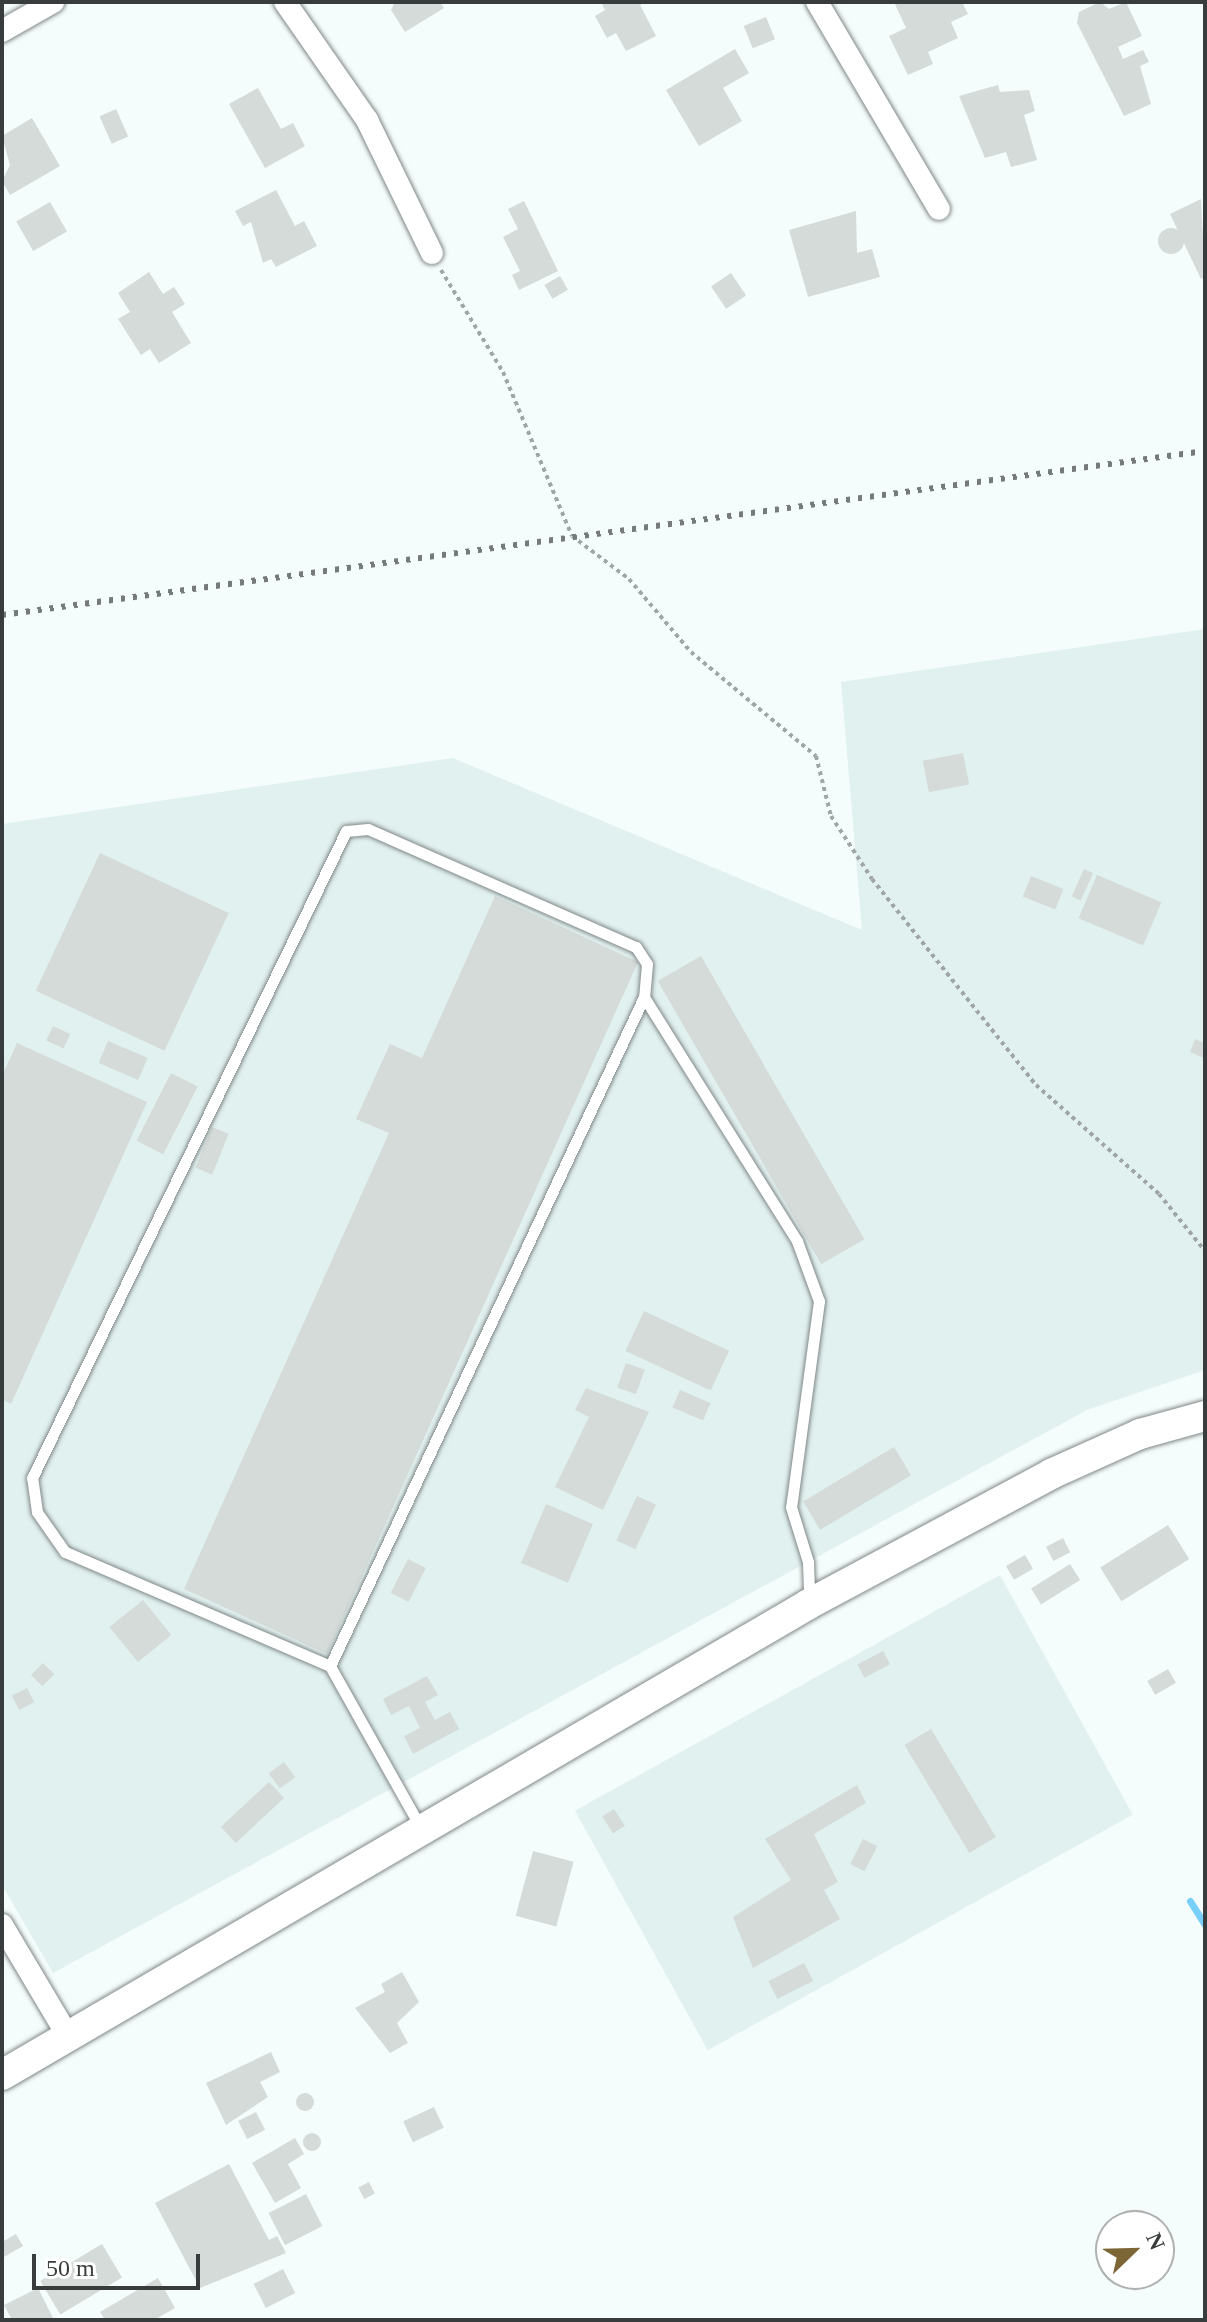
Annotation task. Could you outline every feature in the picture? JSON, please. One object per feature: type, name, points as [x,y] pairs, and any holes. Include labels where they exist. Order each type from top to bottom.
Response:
[{"type":"main road","points":[[2,2075],[424,1834],[809,1604],[1051,1474],[1140,1434],[1205,1416]]},
{"type":"street","points":[[2,31],[53,2]]},
{"type":"street","points":[[285,2],[367,120],[432,253]]},
{"type":"street","points":[[817,2],[939,209]]},
{"type":"street","points":[[2,1925],[68,2036]]},
{"type":"lane","points":[[330,1666],[644,997],[647,964],[636,947],[368,829],[346,831],[32,1478],[37,1512],[65,1552],[330,1666],[424,1834]]},
{"type":"lane","points":[[644,997],[797,1241],[819,1301],[791,1507],[808,1562],[809,1604]]},
{"type":"path","points":[[432,253],[479,343],[503,372],[572,536],[629,579],[691,652],[816,756],[831,816],[872,879],[1036,1085],[1159,1194],[1205,1251]]},
{"type":"shaded area","points":[[1205,629],[1205,1370],[1087,1410],[53,1973],[2,1885],[2,824],[453,758],[862,930],[841,682]]},
{"type":"shaded area","points":[[1000,1575],[1133,1815],[708,2050],[575,1811]]},
{"type":"building","points":[[395,2],[440,2],[444,8],[405,32],[391,10]]},
{"type":"building","points":[[601,2],[646,2],[640,5],[656,36],[626,51],[616,33],[607,38],[595,16],[605,10]]},
{"type":"building","points":[[894,2],[962,2],[968,14],[951,22],[958,38],[928,52],[933,64],[908,75],[889,36],[906,28]]},
{"type":"building","points":[[1100,2],[1109,9],[1126,2],[1142,36],[1118,47],[1123,59],[1143,50],[1149,62],[1140,66],[1151,104],[1124,116],[1077,23],[1079,12]]},
{"type":"building","points":[[766,17],[775,39],[753,48],[744,26]]},
{"type":"building","points":[[735,49],[749,73],[723,88],[742,121],[699,146],[666,90]]},
{"type":"building","points":[[998,85],[1000,92],[1029,90],[1035,111],[1024,115],[1037,160],[1011,167],[1006,152],[985,158],[959,96]]},
{"type":"building","points":[[258,88],[281,129],[293,123],[305,146],[265,168],[229,104]]},
{"type":"building","points":[[116,109],[128,136],[112,144],[100,116]]},
{"type":"building","points":[[32,118],[60,166],[10,195],[2,181],[10,165],[2,136]]},
{"type":"building","points":[[276,190],[295,226],[304,221],[317,246],[276,267],[271,259],[263,263],[251,222],[243,226],[235,211]]},
{"type":"building","points":[[1201,199],[1205,277],[1201,279],[1170,214]]},
{"type":"building","points":[[524,201],[558,271],[519,290],[512,275],[520,271],[503,237],[518,229],[508,209]]},
{"type":"building","points":[[50,202],[67,231],[33,251],[16,222]]},
{"type":"building","points":[[856,211],[857,253],[872,249],[880,277],[808,297],[789,230]]},
{"type":"building","points":[[1171,228],[1180,232],[1184,241],[1180,250],[1171,254],[1162,250],[1158,241],[1162,232]]},
{"type":"building","points":[[149,272],[163,294],[174,287],[185,304],[172,312],[191,343],[159,363],[150,349],[141,355],[118,319],[130,312],[118,293]]},
{"type":"building","points":[[731,273],[746,295],[726,309],[711,286]]},
{"type":"building","points":[[560,276],[568,290],[552,299],[544,285]]},
{"type":"building","points":[[963,753],[969,784],[929,792],[923,761]]},
{"type":"building","points":[[100,853],[229,913],[164,1051],[36,991]]},
{"type":"building","points":[[1084,869],[1093,873],[1081,900],[1072,896]]},
{"type":"building","points":[[1097,875],[1161,902],[1143,946],[1079,918]]},
{"type":"building","points":[[1031,876],[1063,889],[1055,910],[1023,896]]},
{"type":"building","points":[[495,896],[638,962],[327,1654],[184,1589],[389,1133],[356,1119],[390,1044],[422,1058]]},
{"type":"building","points":[[701,956],[864,1239],[821,1264],[658,981]]},
{"type":"building","points":[[53,1026],[70,1034],[63,1049],[46,1041]]},
{"type":"building","points":[[1195,1039],[1205,1043],[1204,1058],[1190,1052]]},
{"type":"building","points":[[108,1041],[148,1058],[138,1080],[99,1063]]},
{"type":"building","points":[[17,1043],[147,1102],[11,1404],[2,1399],[2,1076]]},
{"type":"building","points":[[171,1073],[198,1087],[163,1154],[136,1141]]},
{"type":"building","points":[[212,1127],[229,1134],[212,1175],[196,1168]]},
{"type":"building","points":[[644,1311],[729,1351],[711,1391],[625,1351]]},
{"type":"building","points":[[626,1363],[645,1370],[636,1394],[617,1387]]},
{"type":"building","points":[[586,1388],[649,1412],[603,1510],[555,1487],[589,1417],[575,1410]]},
{"type":"building","points":[[680,1390],[710,1403],[703,1420],[673,1407]]},
{"type":"building","points":[[894,1447],[911,1475],[820,1530],[803,1502]]},
{"type":"building","points":[[637,1496],[656,1505],[635,1549],[616,1540]]},
{"type":"building","points":[[546,1504],[593,1524],[568,1583],[521,1563]]},
{"type":"building","points":[[1168,1525],[1189,1559],[1121,1601],[1100,1567]]},
{"type":"building","points":[[1063,1538],[1070,1552],[1053,1561],[1046,1547]]},
{"type":"building","points":[[1025,1555],[1033,1569],[1014,1580],[1006,1566]]},
{"type":"building","points":[[408,1559],[426,1568],[409,1602],[391,1593]]},
{"type":"building","points":[[1070,1564],[1080,1580],[1041,1604],[1031,1588]]},
{"type":"building","points":[[143,1600],[171,1635],[138,1662],[110,1627]]},
{"type":"building","points":[[883,1651],[890,1664],[864,1678],[857,1665]]},
{"type":"building","points":[[43,1663],[54,1674],[42,1686],[31,1675]]},
{"type":"building","points":[[1168,1669],[1176,1683],[1155,1695],[1147,1681]]},
{"type":"building","points":[[427,1676],[438,1695],[425,1702],[435,1720],[450,1712],[459,1729],[413,1754],[404,1736],[420,1728],[409,1706],[391,1715],[383,1699]]},
{"type":"building","points":[[27,1688],[34,1702],[19,1710],[12,1696]]},
{"type":"building","points":[[931,1729],[996,1837],[969,1853],[904,1745]]},
{"type":"building","points":[[284,1762],[295,1777],[280,1789],[269,1773]]},
{"type":"building","points":[[269,1782],[284,1798],[236,1843],[221,1827]]},
{"type":"building","points":[[857,1785],[866,1803],[814,1834],[838,1882],[824,1890],[840,1919],[753,1968],[733,1917],[791,1880],[765,1839]]},
{"type":"building","points":[[614,1809],[625,1826],[613,1833],[602,1817]]},
{"type":"building","points":[[863,1839],[877,1846],[865,1871],[850,1864]]},
{"type":"building","points":[[533,1851],[574,1862],[556,1927],[516,1916]]},
{"type":"building","points":[[804,1963],[813,1981],[777,1999],[768,1981]]},
{"type":"building","points":[[402,1972],[419,2002],[397,2023],[408,2043],[390,2053],[355,2008],[385,1992],[381,1984]]},
{"type":"building","points":[[271,2052],[280,2072],[260,2082],[268,2097],[226,2125],[206,2083]]},
{"type":"building","points":[[305,2093],[314,2102],[305,2111],[296,2102]]},
{"type":"building","points":[[434,2107],[444,2128],[413,2142],[403,2121]]},
{"type":"building","points":[[256,2112],[265,2130],[247,2139],[238,2121]]},
{"type":"building","points":[[308,2133],[316,2133],[321,2142],[319,2149],[308,2151],[303,2146],[303,2138]]},
{"type":"building","points":[[295,2138],[304,2154],[288,2164],[301,2188],[275,2203],[252,2163]]},
{"type":"building","points":[[229,2164],[269,2240],[277,2236],[286,2253],[200,2288],[155,2203]]},
{"type":"building","points":[[369,2182],[375,2194],[364,2199],[358,2187]]},
{"type":"building","points":[[306,2194],[322,2226],[285,2245],[269,2213]]},
{"type":"building","points":[[16,2234],[23,2246],[2,2258],[2,2242]]},
{"type":"building","points":[[102,2244],[122,2277],[60,2315],[40,2281]]},
{"type":"building","points":[[283,2269],[295,2293],[266,2308],[254,2284]]},
{"type":"building","points":[[158,2278],[175,2308],[154,2320],[105,2320],[100,2312]]},
{"type":"building","points":[[38,2288],[53,2318],[12,2320],[4,2305]]},
{"type":"waterway","points":[[1190,1901],[1205,1925]]},
{"type":"railway","points":[[2,615],[1205,451]]}]
